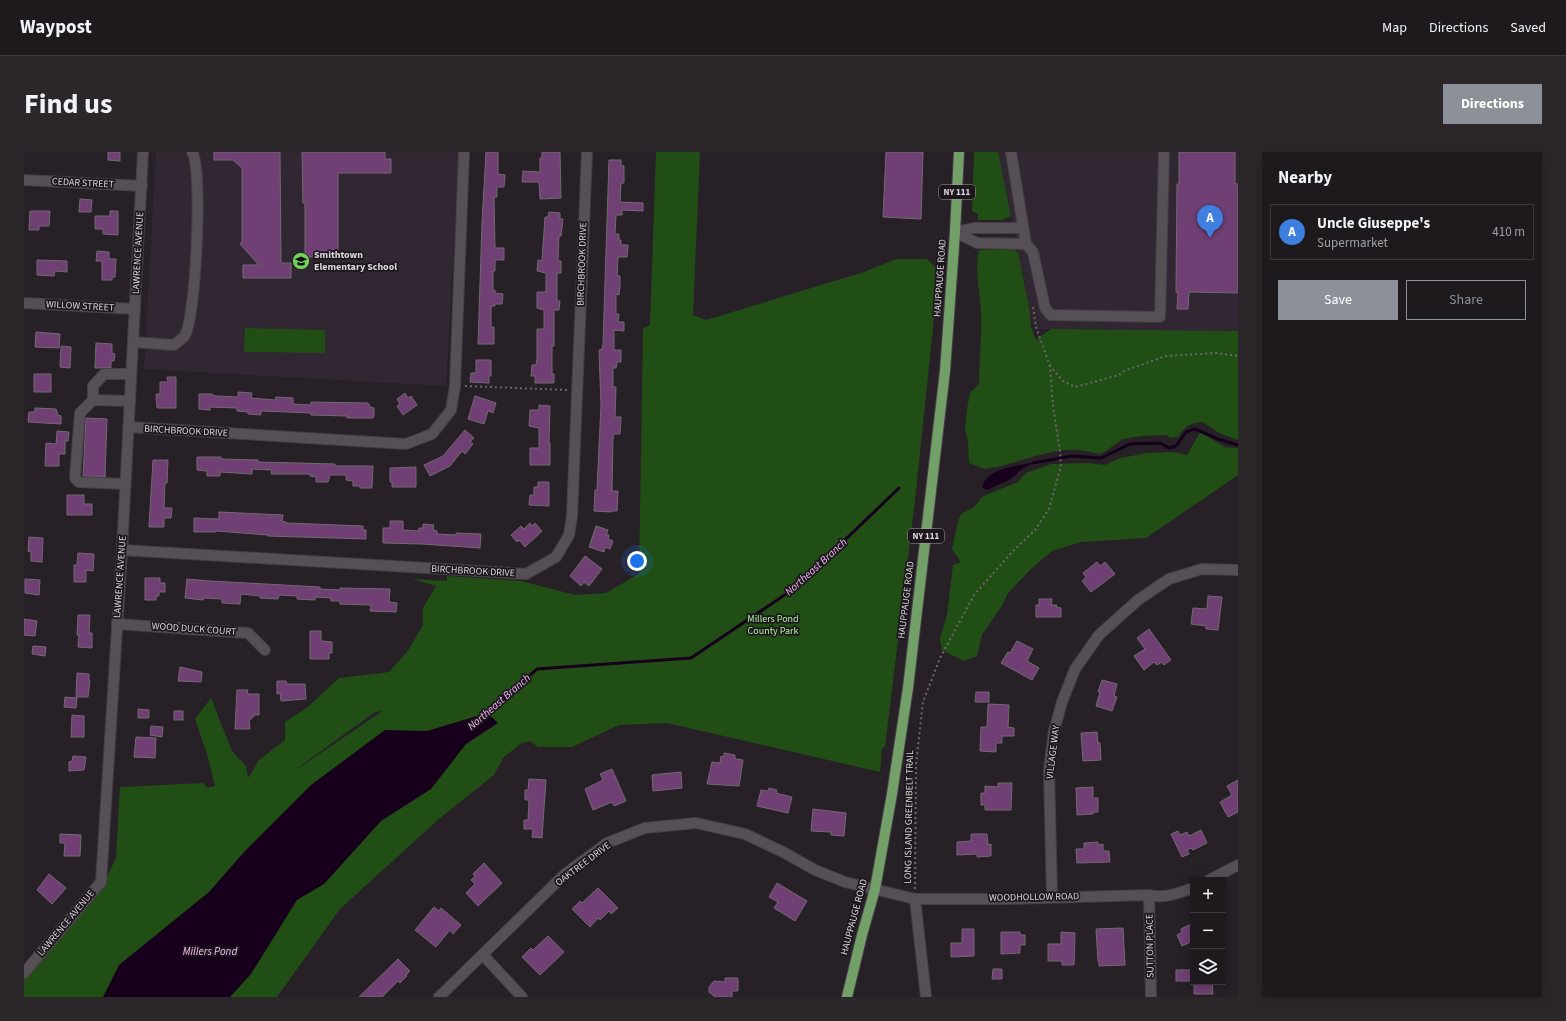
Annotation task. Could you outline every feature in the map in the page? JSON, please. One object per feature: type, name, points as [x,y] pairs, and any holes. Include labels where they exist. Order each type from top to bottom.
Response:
[{"type":"main road","name":"HAUPPAUGE ROAD","points":[[847,997],[875,889],[892,794],[916,618],[945,371],[959,152]]},
{"type":"street","name":"LAWRENCE AVENUE","points":[[24,973],[101,882],[122,550],[143,152]]},
{"type":"street","points":[[133,342],[174,345],[185,335],[192,310],[197,252],[197,170],[192,152]]},
{"type":"street","name":"BIRCHBROOK DRIVE","points":[[128,427],[406,444],[432,434],[451,410],[455,386],[464,152]]},
{"type":"street","name":"BIRCHBROOK DRIVE","points":[[122,550],[526,574],[556,557],[569,535],[572,516],[587,152]]},
{"type":"street","points":[[1011,152],[1026,244],[1033,252],[1045,308],[1051,315],[1160,317],[1164,152]]},
{"type":"street","name":"CEDAR STREET","points":[[24,180],[142,186]]},
{"type":"street","points":[[955,232],[974,228],[1023,228]]},
{"type":"street","points":[[955,232],[977,243],[1026,244]]},
{"type":"street","name":"WILLOW STREET","points":[[24,303],[135,309]]},
{"type":"street","points":[[125,484],[79,482],[75,478],[80,413],[93,400],[93,386],[104,374],[132,374]]},
{"type":"street","points":[[93,400],[130,401]]},
{"type":"street","name":"VILLAGE WAY","points":[[1052,897],[1049,770],[1054,731],[1062,702],[1075,669],[1099,635],[1138,600],[1169,579],[1202,569],[1238,570]]},
{"type":"street","name":"WOOD DUCK COURT","points":[[117,624],[248,633],[265,650]]},
{"type":"street","name":"OAKTREE DRIVE","points":[[439,997],[565,874],[607,843],[645,828],[696,822],[745,834],[815,870],[845,882],[875,889]]},
{"type":"street","points":[[1215,877],[1238,865]]},
{"type":"street","name":"WOODHOLLOW ROAD","points":[[875,889],[915,899],[1003,899],[1149,895],[1156,897],[1176,894],[1190,889]]},
{"type":"street","name":"SUTTON PLACE","points":[[1149,895],[1151,997]]},
{"type":"street","points":[[915,899],[926,997]]},
{"type":"street","points":[[483,955],[522,997]]},
{"type":"path","name":"LONG ISLAND GREENBELT TRAIL","points":[[915,899],[916,764],[923,702],[940,658],[974,595],[1012,552],[1035,530],[1050,509],[1061,466],[1053,406],[1050,366],[1063,381],[1076,386],[1119,375],[1124,371],[1166,356],[1217,353],[1238,356]]},
{"type":"path","points":[[455,386],[577,391]]},
{"type":"shaded area","name":"Smithtown Elementary School","points":[[156,152],[459,152],[446,386],[144,369]]},
{"type":"shaded area","points":[[998,152],[1238,152],[1238,331],[1034,329]]},
{"type":"green space","name":"Millers Pond County Park","points":[[656,152],[700,152],[693,315],[706,320],[864,272],[896,259],[927,259],[935,267],[937,290],[915,500],[885,747],[882,748],[880,772],[667,723],[619,725],[572,747],[538,747],[530,741],[520,744],[503,758],[494,775],[440,818],[340,909],[277,997],[24,997],[24,980],[101,889],[116,858],[120,787],[203,783],[207,788],[215,786],[207,754],[195,719],[211,698],[232,751],[246,766],[248,778],[259,760],[285,740],[285,722],[308,707],[339,678],[389,672],[407,652],[423,625],[423,608],[436,586],[412,579],[447,581],[447,576],[521,581],[575,595],[606,593],[639,574],[643,328],[650,325]],"holes":[[[375,712],[381,712],[296,770]]]},
{"type":"green space","points":[[974,152],[998,152],[1011,216],[1002,220],[978,220],[978,214],[972,211]]},
{"type":"green space","points":[[1012,249],[1018,252],[1030,312],[1031,327],[1036,340],[1051,329],[1238,331],[1238,440],[1219,433],[1203,422],[1188,426],[1178,437],[1171,438],[1166,435],[1142,436],[1123,439],[1101,454],[1079,450],[1063,450],[984,469],[969,463],[968,441],[965,429],[967,409],[970,393],[979,384],[981,307],[977,266],[979,250]]},
{"type":"green space","points":[[245,328],[325,330],[325,353],[244,352]]},
{"type":"green space","points":[[1200,432],[1225,447],[1238,448],[1238,475],[1146,538],[1081,542],[1052,551],[1031,569],[1008,593],[1001,607],[982,635],[977,656],[964,661],[942,650],[940,638],[947,615],[953,565],[961,562],[952,549],[961,514],[974,507],[981,498],[986,495],[1018,482],[1026,473],[1051,464],[1088,463],[1105,465],[1121,458],[1147,453],[1172,452],[1187,455]]},
{"type":"water","points":[[1035,462],[1022,469],[1011,479],[987,490],[982,487],[985,480],[997,471],[1012,466]]},
{"type":"water","name":"Millers Pond","points":[[487,713],[498,723],[466,744],[431,789],[381,821],[324,884],[297,900],[251,974],[230,997],[103,997],[119,965],[209,892],[244,852],[311,785],[385,730],[427,731]]},
{"type":"building","points":[[108,152],[120,152],[120,161],[108,160]]},
{"type":"building","points":[[214,152],[280,152],[281,263],[291,263],[291,278],[243,278],[243,265],[259,265],[240,244],[242,242],[242,168],[233,160],[214,160]]},
{"type":"building","points":[[302,152],[385,152],[385,159],[391,159],[391,173],[338,173],[338,257],[305,257],[305,203],[303,203]]},
{"type":"building","points":[[486,152],[498,152],[498,174],[505,175],[504,187],[497,187],[497,197],[494,197],[495,248],[504,248],[504,260],[495,260],[495,271],[493,271],[493,290],[495,290],[495,293],[503,294],[502,304],[495,304],[495,306],[491,306],[491,327],[494,327],[494,344],[478,344],[482,223]]},
{"type":"building","points":[[542,152],[560,152],[561,198],[540,199],[539,182],[522,182],[523,171],[540,172],[540,158],[542,158]]},
{"type":"building","points":[[886,152],[923,152],[921,219],[883,217]]},
{"type":"building","points":[[1179,152],[1235,152],[1235,184],[1238,184],[1238,293],[1189,292],[1188,309],[1177,309],[1178,292],[1176,292],[1177,184],[1179,184]]},
{"type":"building","points":[[609,160],[621,160],[621,165],[624,166],[624,183],[621,183],[620,202],[643,203],[643,211],[622,210],[622,215],[616,215],[615,234],[619,234],[621,245],[628,245],[627,257],[618,257],[617,276],[620,276],[620,285],[619,295],[616,294],[616,314],[619,314],[618,322],[624,322],[624,331],[614,330],[614,350],[621,350],[621,362],[617,362],[616,368],[613,368],[613,387],[616,387],[615,417],[621,417],[620,434],[614,434],[613,438],[612,491],[618,491],[617,511],[611,512],[594,511],[595,490],[597,490],[601,405],[599,350],[602,349],[603,344]]},
{"type":"building","points":[[80,199],[92,200],[91,212],[79,212]]},
{"type":"building","points":[[30,211],[50,211],[49,226],[39,226],[39,230],[29,230]]},
{"type":"building","points":[[110,211],[118,211],[118,235],[103,234],[103,229],[95,229],[95,216],[110,216]]},
{"type":"building","points":[[549,212],[560,213],[560,219],[563,219],[561,236],[559,236],[558,261],[561,261],[561,273],[557,273],[557,301],[560,301],[559,310],[554,310],[554,346],[552,346],[552,374],[554,374],[554,383],[535,383],[535,376],[531,376],[532,365],[536,365],[537,359],[537,329],[544,329],[544,310],[537,308],[537,292],[546,292],[546,273],[537,271],[538,260],[542,261],[545,217],[548,217]]},
{"type":"building","points":[[97,251],[109,252],[109,259],[116,259],[115,277],[112,277],[112,280],[102,280],[102,261],[96,261]]},
{"type":"building","points":[[37,260],[67,261],[67,272],[55,271],[54,276],[37,275]]},
{"type":"building","points":[[36,332],[60,334],[59,348],[35,347]]},
{"type":"building","points":[[96,343],[112,344],[112,353],[115,354],[114,361],[111,361],[111,368],[95,368]]},
{"type":"building","points":[[61,346],[71,347],[70,368],[60,367]]},
{"type":"building","points":[[476,360],[491,360],[491,376],[489,376],[489,383],[470,382],[471,373],[476,373]]},
{"type":"building","points":[[34,374],[51,374],[51,392],[34,392]]},
{"type":"building","points":[[167,377],[176,377],[176,408],[157,408],[156,394],[160,394],[160,382],[168,382]]},
{"type":"building","points":[[238,392],[252,393],[251,398],[275,400],[276,397],[293,398],[293,404],[311,405],[311,402],[368,403],[370,407],[374,408],[374,416],[373,418],[347,418],[347,416],[311,415],[311,413],[261,411],[261,415],[237,411],[237,408],[210,407],[210,410],[199,409],[199,394],[238,397]]},
{"type":"building","points":[[405,393],[408,398],[411,396],[417,405],[403,415],[397,406],[400,404],[397,399]]},
{"type":"building","points":[[475,396],[496,403],[493,413],[488,411],[484,424],[468,419]]},
{"type":"building","points":[[539,405],[550,406],[550,465],[530,465],[530,448],[539,448],[539,428],[529,426],[530,410],[539,410]]},
{"type":"building","points":[[35,408],[56,409],[58,415],[61,416],[61,424],[28,422],[29,412],[35,412]]},
{"type":"building","points":[[86,418],[107,419],[105,477],[83,476]]},
{"type":"building","points":[[465,430],[474,438],[470,442],[473,444],[465,454],[462,451],[450,466],[430,476],[424,465],[443,456]]},
{"type":"building","points":[[57,431],[69,432],[68,441],[65,441],[65,454],[59,454],[59,466],[45,466],[46,443],[56,444]]},
{"type":"building","points":[[197,457],[258,460],[258,462],[335,464],[335,466],[373,466],[372,488],[360,488],[360,486],[353,486],[353,481],[346,480],[346,475],[330,475],[328,482],[316,482],[316,477],[310,476],[310,474],[271,474],[272,470],[252,469],[252,474],[220,472],[220,476],[207,476],[207,471],[197,470]]},
{"type":"building","points":[[153,460],[168,460],[164,508],[172,508],[171,518],[164,518],[164,527],[149,527]]},
{"type":"building","points":[[416,467],[416,487],[392,487],[392,482],[390,482],[390,468]]},
{"type":"building","points":[[538,482],[549,482],[549,506],[529,505],[530,495],[534,495],[534,487],[538,487]]},
{"type":"building","points":[[67,495],[84,495],[84,504],[92,504],[92,515],[67,515]]},
{"type":"building","points":[[219,512],[283,515],[282,521],[288,523],[363,526],[363,530],[366,530],[366,539],[268,536],[216,531],[194,532],[194,518],[219,519]]},
{"type":"building","points":[[390,521],[403,521],[403,530],[419,531],[419,528],[423,528],[423,524],[434,525],[433,530],[437,531],[437,534],[481,534],[480,548],[383,543],[383,528],[390,528]]},
{"type":"building","points":[[530,523],[532,526],[535,523],[542,531],[525,547],[519,540],[517,542],[511,535],[521,526],[524,529]]},
{"type":"building","points":[[596,526],[608,530],[606,535],[609,535],[608,539],[613,541],[610,549],[605,547],[604,552],[589,547]]},
{"type":"building","points":[[29,537],[43,538],[42,562],[31,561],[31,552],[28,551]]},
{"type":"building","points":[[78,553],[94,554],[93,571],[86,570],[86,582],[74,582],[74,565],[77,565]]},
{"type":"building","points":[[585,556],[602,569],[589,586],[584,582],[581,586],[570,576]]},
{"type":"building","points":[[1097,562],[1100,566],[1105,562],[1115,574],[1091,592],[1082,581],[1086,577],[1083,573]]},
{"type":"building","points":[[145,578],[160,578],[160,583],[165,583],[165,592],[159,592],[159,596],[156,596],[156,600],[145,600]]},
{"type":"building","points":[[25,579],[40,580],[39,595],[25,593]]},
{"type":"building","points":[[187,579],[320,587],[320,589],[340,590],[340,588],[390,589],[389,602],[397,603],[396,612],[370,611],[371,605],[340,604],[340,601],[331,601],[331,598],[315,597],[315,600],[297,599],[297,596],[279,595],[278,599],[260,598],[260,596],[241,594],[240,604],[222,603],[222,599],[204,598],[203,600],[185,598]]},
{"type":"building","points":[[1208,596],[1222,597],[1218,630],[1206,629],[1206,626],[1191,624],[1193,608],[1207,609]]},
{"type":"building","points":[[1039,599],[1052,599],[1051,605],[1057,605],[1056,607],[1061,608],[1061,617],[1036,617],[1036,605],[1039,605]]},
{"type":"building","points":[[78,615],[90,615],[89,633],[92,633],[92,648],[78,647]]},
{"type":"building","points":[[24,619],[37,621],[35,636],[24,635]]},
{"type":"building","points":[[1149,629],[1171,660],[1164,665],[1162,662],[1157,665],[1154,662],[1144,670],[1134,656],[1145,649],[1137,638]]},
{"type":"building","points":[[310,631],[321,631],[321,641],[332,642],[332,653],[329,653],[329,659],[310,659]]},
{"type":"building","points":[[1017,641],[1033,649],[1027,661],[1039,668],[1032,680],[1001,663],[1008,652],[1010,653]]},
{"type":"building","points":[[33,646],[46,647],[45,656],[32,654]]},
{"type":"building","points":[[180,667],[202,672],[201,682],[178,681]]},
{"type":"building","points":[[77,673],[89,674],[90,681],[88,697],[76,697]]},
{"type":"building","points":[[1102,680],[1117,684],[1114,696],[1117,697],[1112,711],[1096,706]]},
{"type":"building","points":[[277,681],[286,681],[287,684],[305,684],[306,699],[281,701],[280,693],[277,694]]},
{"type":"building","points":[[237,690],[248,690],[247,694],[259,694],[259,715],[255,715],[249,721],[250,729],[235,729]]},
{"type":"building","points":[[976,692],[989,692],[989,702],[975,702]]},
{"type":"building","points":[[65,697],[77,698],[76,708],[64,707]]},
{"type":"building","points":[[988,704],[1009,705],[1008,727],[1014,728],[1014,736],[1002,736],[1002,743],[996,743],[996,752],[980,751],[981,727],[987,727]]},
{"type":"building","points":[[138,709],[149,710],[149,718],[138,718]]},
{"type":"building","points":[[174,711],[183,711],[183,720],[174,720]]},
{"type":"building","points":[[72,715],[84,716],[84,737],[71,737]]},
{"type":"building","points":[[151,726],[163,727],[162,737],[150,735]]},
{"type":"building","points":[[1097,732],[1098,743],[1100,743],[1101,760],[1083,761],[1081,733]]},
{"type":"building","points":[[136,737],[156,738],[155,758],[134,757]]},
{"type":"building","points":[[724,753],[735,755],[735,759],[743,760],[739,786],[707,784],[712,762],[720,763],[721,756],[724,757]]},
{"type":"building","points":[[73,756],[86,757],[84,770],[69,771],[69,762],[72,761]]},
{"type":"building","points":[[612,769],[626,801],[614,806],[612,802],[593,810],[585,789],[603,780],[600,774]]},
{"type":"building","points":[[681,772],[682,788],[653,791],[652,775]]},
{"type":"building","points":[[529,779],[546,780],[542,838],[532,837],[533,829],[524,829],[524,820],[528,820],[529,800],[525,800],[525,790],[528,790]]},
{"type":"building","points":[[1238,780],[1238,812],[1228,817],[1220,802],[1232,795],[1227,786]]},
{"type":"building","points":[[998,783],[1012,783],[1011,810],[985,810],[985,805],[981,805],[981,793],[985,793],[985,786],[998,787]]},
{"type":"building","points":[[1093,787],[1093,798],[1098,798],[1098,812],[1093,812],[1093,814],[1077,815],[1076,788]]},
{"type":"building","points":[[769,788],[777,790],[776,793],[792,797],[788,813],[757,806],[761,790],[768,791]]},
{"type":"building","points":[[813,809],[846,813],[844,836],[831,835],[831,832],[811,831]]},
{"type":"building","points":[[1201,830],[1207,843],[1193,850],[1191,848],[1187,850],[1189,854],[1182,857],[1171,834],[1178,831],[1180,835],[1187,832],[1189,836]]},
{"type":"building","points":[[60,834],[81,835],[80,856],[64,856],[65,843],[60,843]]},
{"type":"building","points":[[971,834],[987,834],[988,845],[991,844],[991,856],[977,857],[977,854],[957,855],[957,842],[971,841]]},
{"type":"building","points":[[1098,842],[1098,845],[1103,844],[1103,851],[1109,851],[1110,862],[1077,863],[1076,849],[1084,849],[1084,843]]},
{"type":"building","points":[[484,863],[502,883],[478,906],[466,893],[475,884],[471,880],[475,876],[473,874]]},
{"type":"building","points":[[49,874],[66,888],[52,904],[37,890]]},
{"type":"building","points":[[777,883],[807,901],[795,921],[774,908],[778,902],[769,897]]},
{"type":"building","points":[[598,888],[618,908],[611,914],[609,911],[600,920],[598,918],[590,927],[572,909],[580,901],[582,903]]},
{"type":"building","points":[[434,907],[439,911],[441,908],[461,925],[453,934],[450,930],[436,947],[415,930]]},
{"type":"building","points":[[1190,924],[1190,942],[1182,946],[1177,935],[1182,932],[1181,929]]},
{"type":"building","points":[[1123,928],[1125,965],[1099,966],[1096,929]]},
{"type":"building","points":[[962,929],[974,929],[974,956],[951,957],[951,943],[962,943]]},
{"type":"building","points":[[1001,932],[1020,932],[1020,935],[1025,935],[1025,945],[1020,945],[1020,953],[1001,954]]},
{"type":"building","points":[[1061,932],[1075,933],[1074,965],[1062,965],[1062,961],[1048,961],[1048,944],[1061,944]]},
{"type":"building","points":[[548,936],[564,952],[540,975],[522,957],[531,948],[533,950]]},
{"type":"building","points":[[398,959],[410,971],[400,983],[398,981],[382,997],[359,997]]},
{"type":"building","points":[[993,969],[1002,969],[1002,979],[992,979]]},
{"type":"building","points":[[1176,970],[1190,970],[1190,981],[1176,981]]},
{"type":"building","points":[[725,978],[738,978],[738,991],[732,991],[732,997],[715,997],[709,992],[709,987],[714,981],[725,982]]},
{"type":"building","points":[[1194,985],[1212,985],[1213,994],[1194,994]]},
{"type":"waterway","points":[[1033,463],[1072,456],[1101,458],[1130,444],[1160,443],[1169,448],[1176,446],[1186,432],[1195,429],[1218,439],[1238,445]]},
{"type":"waterway","name":"Northeast Branch","points":[[484,716],[537,669],[691,658],[795,588],[899,488]]},
{"type":"place","name":"Uncle Giuseppe's","points":[[1210,238]]},
{"type":"place","name":"Smithtown Elementary School","points":[[301,261]]}]
